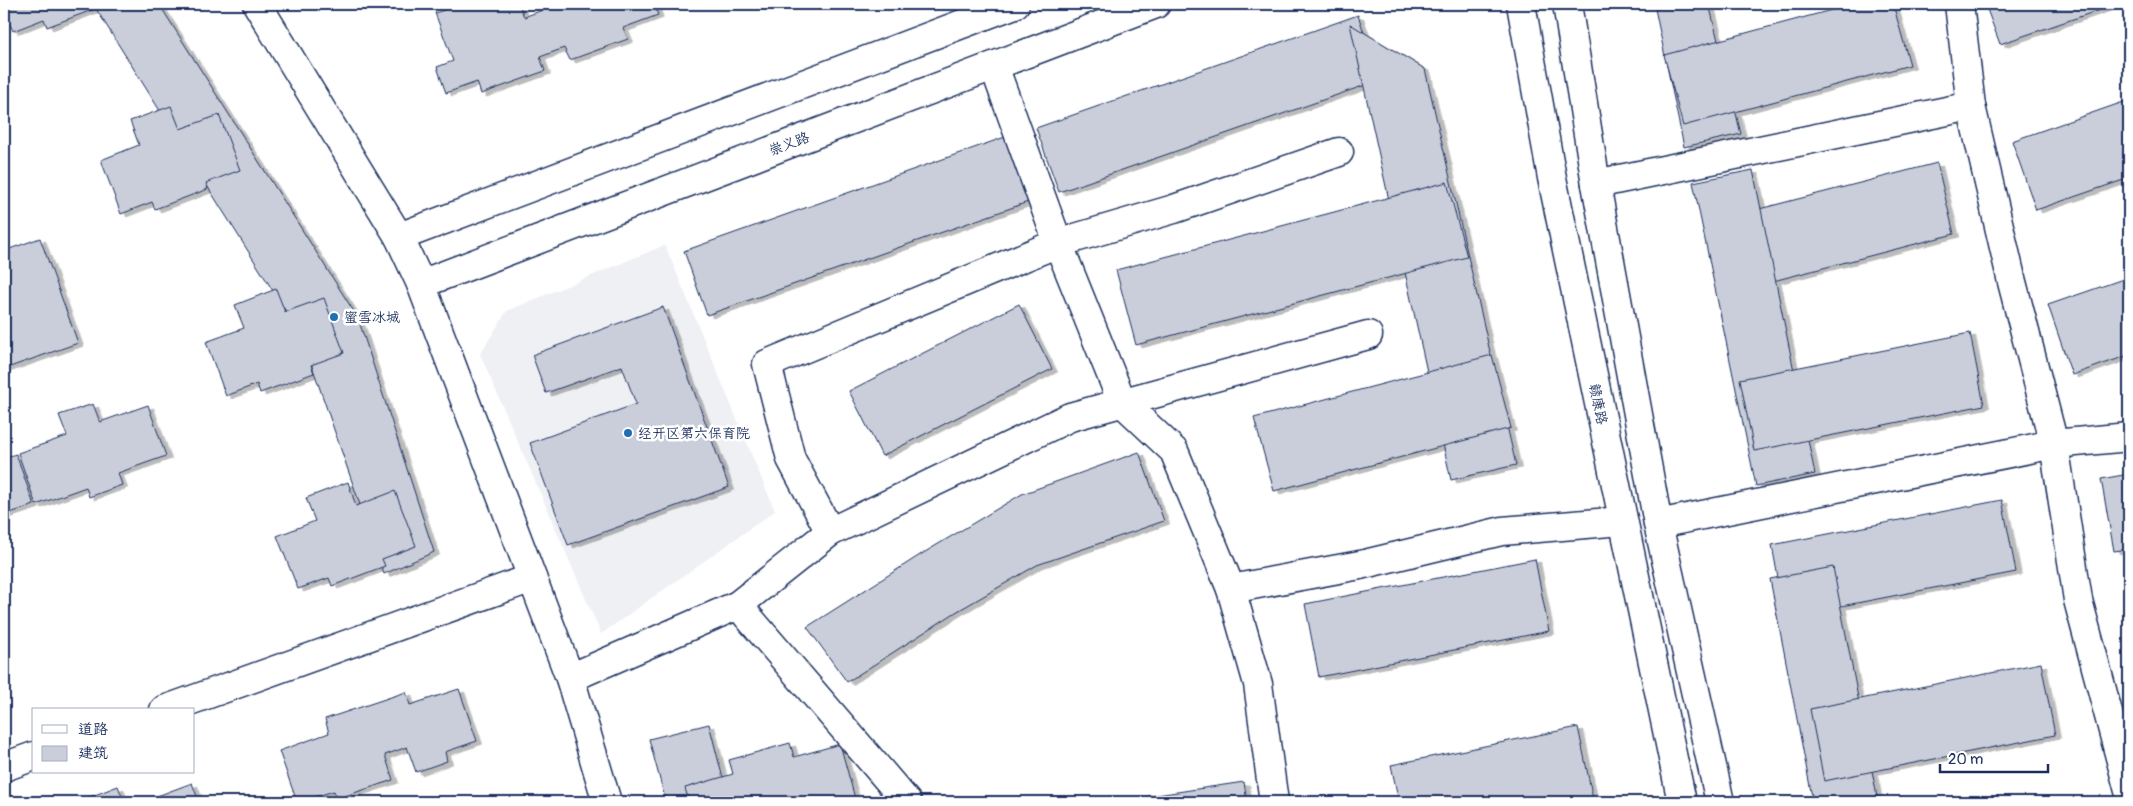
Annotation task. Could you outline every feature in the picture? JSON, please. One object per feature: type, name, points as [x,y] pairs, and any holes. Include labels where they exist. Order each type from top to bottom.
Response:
[{"type":"main road","points":[[257,4],[399,237],[421,284],[570,678],[607,802]]},
{"type":"main road","points":[[399,237],[1015,4]]},
{"type":"main road","name":"崇义路","points":[[421,284],[1156,4]]},
{"type":"main road","name":"赣康路","points":[[1521,4],[1552,178],[1682,802]]},
{"type":"main road","points":[[1567,4],[1596,184],[1658,524],[1720,802]]},
{"type":"main road","points":[[1959,4],[1971,106],[2012,282],[2054,444],[2078,600],[2129,791]]},
{"type":"main road","points":[[994,66],[1058,243],[1122,402],[1174,451],[1231,589],[1258,684],[1274,802]]},
{"type":"main road","points":[[1596,184],[1971,106]]},
{"type":"main road","points":[[830,532],[791,459],[768,364],[1058,243],[1174,209],[1339,152]]},
{"type":"main road","points":[[570,678],[738,605],[830,532],[1070,417],[1368,335]]},
{"type":"main road","points":[[1658,524],[2054,444],[2129,437]]},
{"type":"main road","points":[[1231,589],[1360,564],[1502,531],[1622,521]]},
{"type":"main road","points":[[170,708],[532,578]]},
{"type":"main road","points":[[738,605],[908,802]]},
{"type":"main road","points":[[4,767],[32,757]]},
{"type":"shaded area","name":"经开区第六保育院","points":[[665,245],[775,511],[601,634],[480,354],[507,311]]},
{"type":"building","points":[[4,4],[99,4],[100,7],[47,27],[44,19],[13,31],[8,20],[4,21]]},
{"type":"building","points":[[93,4],[159,4],[358,318],[434,552],[384,574],[302,337]]},
{"type":"building","points":[[462,4],[519,4],[524,17],[550,7],[548,4],[654,4],[658,15],[623,28],[628,39],[570,60],[564,48],[540,57],[545,71],[481,94],[477,82],[446,93],[437,67],[453,61],[435,13]]},
{"type":"building","points":[[1654,4],[1709,4],[1741,134],[1684,147]]},
{"type":"building","points":[[1854,4],[1893,4],[1910,65],[1683,126],[1664,55]]},
{"type":"building","points":[[1985,4],[2117,4],[2000,44]]},
{"type":"building","points":[[1358,15],[1380,80],[1059,192],[1036,128]]},
{"type":"building","points":[[1350,24],[1425,69],[1516,465],[1451,480]]},
{"type":"building","points":[[2129,100],[2129,178],[2036,210],[2012,141]]},
{"type":"building","points":[[171,106],[180,129],[219,115],[240,170],[206,183],[208,189],[155,209],[152,202],[121,214],[101,160],[139,145],[130,121]]},
{"type":"building","points":[[1005,137],[1028,202],[707,315],[684,251]]},
{"type":"building","points":[[1937,163],[1954,234],[1727,293],[1709,222]]},
{"type":"building","points":[[1753,170],[1815,474],[1756,486],[1693,182]]},
{"type":"building","points":[[1447,182],[1467,257],[1136,345],[1116,270]]},
{"type":"building","points":[[40,238],[78,343],[4,369],[4,251]]},
{"type":"building","points":[[2129,277],[2129,355],[2072,375],[2048,305]]},
{"type":"building","points":[[276,289],[285,312],[324,298],[344,353],[311,365],[314,373],[260,393],[257,384],[226,396],[206,342],[244,328],[235,305]]},
{"type":"building","points":[[1019,304],[1052,369],[882,456],[849,391]]},
{"type":"building","name":"经开区第六保育院","points":[[663,307],[729,487],[568,545],[530,443],[636,404],[622,366],[546,393],[532,355]]},
{"type":"building","points":[[1970,333],[1984,405],[1754,451],[1740,379]]},
{"type":"building","points":[[1492,355],[1511,428],[1274,491],[1254,418]]},
{"type":"building","points":[[93,404],[100,422],[148,405],[166,456],[118,473],[122,485],[89,497],[86,487],[36,505],[18,453],[67,436],[59,415]]},
{"type":"building","points":[[1139,452],[1164,521],[1037,565],[956,612],[847,682],[807,627],[920,555],[1022,494]]},
{"type":"building","points":[[16,454],[34,505],[4,515],[4,458]]},
{"type":"building","points":[[2129,474],[2129,549],[2114,551],[2101,479]]},
{"type":"building","points":[[348,482],[356,506],[395,491],[416,546],[382,559],[385,566],[332,586],[329,578],[298,589],[277,536],[315,521],[306,498]]},
{"type":"building","points":[[2002,500],[2016,572],[1785,617],[1772,545]]},
{"type":"building","points":[[1535,559],[1549,631],[1319,677],[1305,604]]},
{"type":"building","points":[[1833,567],[1878,802],[1813,802],[1770,579]]},
{"type":"building","points":[[2041,663],[2055,735],[1824,781],[1810,709]]},
{"type":"building","points":[[459,689],[477,741],[445,752],[447,761],[416,772],[407,747],[385,755],[393,780],[336,799],[334,791],[297,802],[279,751],[329,733],[325,719],[406,692],[410,705]]},
{"type":"building","points":[[709,724],[729,802],[666,802],[649,739]]},
{"type":"building","points":[[1578,727],[1593,799],[1575,802],[1399,802],[1391,765]]},
{"type":"building","points":[[790,743],[794,757],[840,744],[856,802],[689,802],[685,788],[733,774],[729,760]]},
{"type":"building","points":[[1244,782],[1247,802],[1110,802]]},
{"type":"building","points":[[192,783],[199,802],[141,802]]},
{"type":"building","points":[[118,786],[124,802],[82,802],[82,800]]},
{"type":"place","name":"蜜雪冰城","points":[[334,317]]},
{"type":"place","name":"经开区第六保育院","points":[[628,433]]}]
